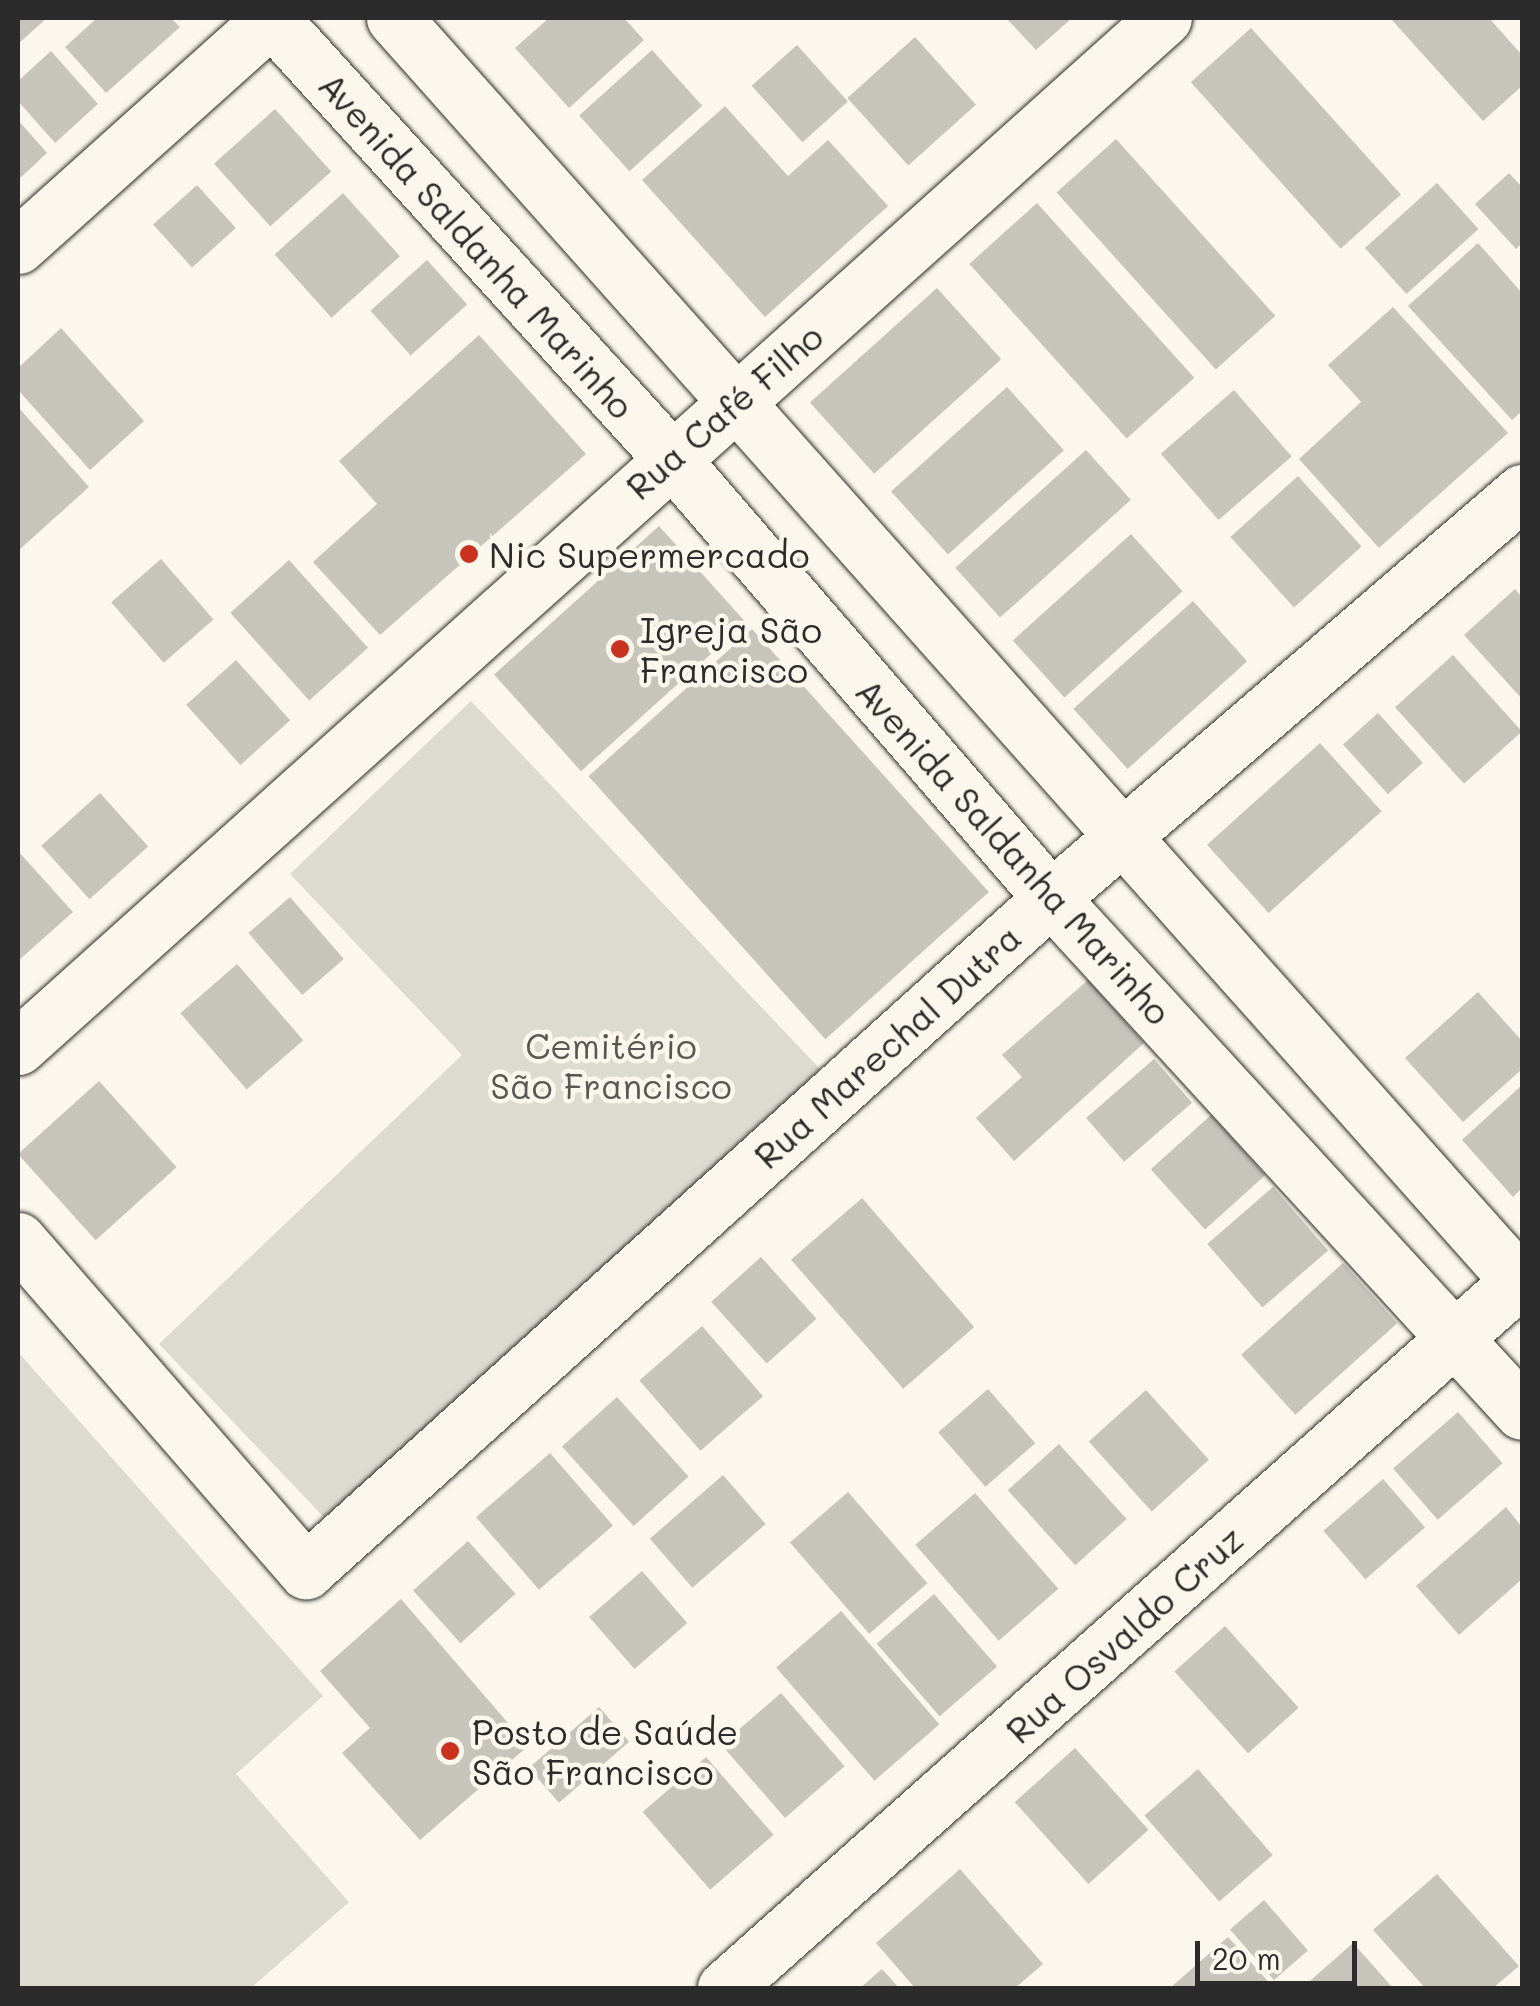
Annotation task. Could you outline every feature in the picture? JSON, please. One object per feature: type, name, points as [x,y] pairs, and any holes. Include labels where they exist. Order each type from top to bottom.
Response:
[{"type":"street","points":[[18,246],[272,18]]},
{"type":"street","name":"Avenida Saldanha Marinho","points":[[272,18],[670,458],[1051,898],[1522,1412]]},
{"type":"street","points":[[394,18],[1521,1282]]},
{"type":"street","name":"Rua Café Filho","points":[[18,1047],[1164,18]]},
{"type":"street","name":"Rua Marechal Dutra","points":[[18,1240],[306,1571],[1122,834],[1522,492]]},
{"type":"street","name":"Rua Osvaldo Cruz","points":[[725,1988],[1521,1282]]},
{"type":"green space","name":"Cemitério São Francisco","points":[[471,701],[820,1069],[336,1530],[159,1344],[462,1055],[290,874]]},
{"type":"green space","points":[[18,1352],[323,1696],[236,1774],[349,1902],[251,1988],[18,1988]]},
{"type":"building","points":[[18,18],[47,18],[18,44]]},
{"type":"building","points":[[97,18],[171,18],[180,27],[106,93],[65,47]]},
{"type":"building","points":[[549,18],[624,18],[644,40],[569,108],[515,48]]},
{"type":"building","points":[[1006,18],[1072,18],[1036,50]]},
{"type":"building","points":[[1390,18],[1489,18],[1522,55],[1522,86],[1483,121]]},
{"type":"building","points":[[1251,28],[1401,194],[1341,249],[1191,82]]},
{"type":"building","points":[[915,37],[976,105],[908,166],[847,98]]},
{"type":"building","points":[[797,45],[848,101],[803,142],[752,86]]},
{"type":"building","points":[[652,50],[702,106],[629,171],[579,116]]},
{"type":"building","points":[[51,51],[98,104],[55,143],[18,101],[18,81]]},
{"type":"building","points":[[725,106],[788,176],[828,140],[888,206],[765,317],[642,180]]},
{"type":"building","points":[[275,109],[331,171],[270,226],[214,164]]},
{"type":"building","points":[[18,120],[47,153],[18,180]]},
{"type":"building","points":[[1116,139],[1275,316],[1216,369],[1057,193]]},
{"type":"building","points":[[1509,173],[1522,187],[1522,243],[1516,249],[1475,204]]},
{"type":"building","points":[[1437,183],[1478,229],[1406,294],[1365,248]]},
{"type":"building","points":[[197,185],[236,228],[192,268],[153,224]]},
{"type":"building","points":[[343,193],[400,256],[332,318],[275,255]]},
{"type":"building","points":[[1037,203],[1194,378],[1127,439],[969,264]]},
{"type":"building","points":[[1478,243],[1522,293],[1522,411],[1512,420],[1408,306]]},
{"type":"building","points":[[427,260],[467,305],[411,355],[371,311]]},
{"type":"building","points":[[937,288],[1001,359],[874,474],[810,402]]},
{"type":"building","points":[[1393,307],[1508,433],[1379,548],[1299,459],[1361,402],[1328,365]]},
{"type":"building","points":[[61,328],[144,421],[90,470],[18,390],[18,368]]},
{"type":"building","points":[[479,335],[586,454],[380,635],[313,562],[377,504],[339,461]]},
{"type":"building","points":[[1007,387],[1064,450],[948,555],[891,491]]},
{"type":"building","points":[[1234,390],[1292,456],[1219,520],[1161,454]]},
{"type":"building","points":[[18,407],[89,487],[19,550],[18,548]]},
{"type":"building","points":[[1086,450],[1131,500],[1000,618],[955,568]]},
{"type":"building","points":[[1298,476],[1362,547],[1294,607],[1230,537]]},
{"type":"building","name":"Igreja São Francisco","points":[[659,526],[746,623],[581,771],[494,675]]},
{"type":"building","points":[[1131,534],[1183,591],[1064,698],[1013,640]]},
{"type":"building","points":[[161,559],[213,619],[164,663],[111,602]]},
{"type":"building","points":[[289,560],[368,648],[309,701],[230,613]]},
{"type":"building","points":[[1515,589],[1522,597],[1522,699],[1464,635]]},
{"type":"building","points":[[1193,601],[1247,661],[1128,769],[1073,709]]},
{"type":"building","points":[[752,629],[989,892],[825,1039],[589,776]]},
{"type":"building","points":[[1453,655],[1522,732],[1464,784],[1395,707]]},
{"type":"building","points":[[236,660],[290,720],[240,765],[186,705]]},
{"type":"building","points":[[1378,713],[1423,763],[1388,794],[1343,744]]},
{"type":"building","points":[[1320,743],[1382,811],[1269,913],[1207,845]]},
{"type":"building","points":[[100,793],[148,847],[89,899],[41,846]]},
{"type":"building","points":[[18,851],[73,912],[18,961]]},
{"type":"building","points":[[290,897],[344,959],[302,995],[248,933]]},
{"type":"building","points":[[237,964],[303,1040],[247,1089],[180,1013]]},
{"type":"building","points":[[1088,980],[1144,1043],[1014,1161],[976,1118],[1022,1077],[1002,1055]]},
{"type":"building","points":[[1478,992],[1522,1041],[1522,1069],[1463,1122],[1405,1058]]},
{"type":"building","points":[[1154,1059],[1192,1103],[1124,1162],[1086,1118]]},
{"type":"building","points":[[99,1081],[177,1167],[96,1240],[18,1154]]},
{"type":"building","points":[[1522,1085],[1522,1188],[1513,1197],[1462,1140]]},
{"type":"building","points":[[1211,1115],[1265,1175],[1205,1229],[1151,1169]]},
{"type":"building","points":[[1273,1187],[1328,1250],[1262,1307],[1207,1244]]},
{"type":"building","points":[[862,1198],[974,1327],[903,1389],[791,1260]]},
{"type":"building","points":[[761,1257],[817,1319],[767,1364],[711,1302]]},
{"type":"building","points":[[1343,1263],[1397,1323],[1295,1415],[1241,1355]]},
{"type":"building","points":[[702,1326],[763,1396],[700,1451],[639,1380]]},
{"type":"building","points":[[988,1389],[1035,1443],[985,1487],[938,1432]]},
{"type":"building","points":[[1146,1390],[1209,1460],[1152,1511],[1089,1442]]},
{"type":"building","points":[[617,1397],[689,1477],[634,1526],[562,1447]]},
{"type":"building","points":[[1458,1412],[1503,1463],[1438,1520],[1393,1468]]},
{"type":"building","points":[[1059,1444],[1127,1519],[1075,1565],[1008,1490]]},
{"type":"building","points":[[550,1453],[613,1525],[539,1590],[476,1517]]},
{"type":"building","points":[[723,1475],[766,1524],[692,1588],[650,1539]]},
{"type":"building","points":[[1383,1479],[1425,1527],[1365,1579],[1323,1531]]},
{"type":"building","points":[[848,1492],[927,1583],[869,1634],[790,1543]]},
{"type":"building","points":[[975,1493],[1058,1589],[999,1641],[915,1545]]},
{"type":"building","points":[[1506,1507],[1522,1527],[1522,1579],[1459,1635],[1416,1586]]},
{"type":"building","points":[[468,1541],[516,1594],[461,1643],[413,1591]]},
{"type":"building","points":[[642,1571],[687,1623],[634,1669],[589,1617]]},
{"type":"building","points":[[934,1594],[997,1666],[940,1716],[877,1644]]},
{"type":"building","points":[[401,1599],[528,1746],[420,1840],[342,1753],[370,1728],[320,1671]]},
{"type":"building","points":[[841,1611],[939,1724],[875,1781],[776,1667]]},
{"type":"building","points":[[1225,1626],[1299,1708],[1248,1753],[1174,1672]]},
{"type":"building","points":[[781,1693],[845,1766],[785,1818],[721,1745]]},
{"type":"building","points":[[599,1707],[629,1742],[559,1803],[529,1768]]},
{"type":"building","points":[[1075,1748],[1149,1830],[1088,1884],[1015,1802]]},
{"type":"building","points":[[706,1757],[774,1835],[710,1890],[643,1812]]},
{"type":"building","points":[[1198,1769],[1273,1855],[1219,1902],[1144,1816]]},
{"type":"building","points":[[960,1869],[1043,1964],[1015,1988],[915,1988],[876,1943]]},
{"type":"building","points":[[1437,1874],[1519,1966],[1493,1988],[1425,1988],[1373,1930]]},
{"type":"building","points":[[1264,1900],[1308,1951],[1274,1980],[1230,1930]]},
{"type":"building","points":[[1228,1937],[1274,1988],[1170,1988]]},
{"type":"building","points":[[1353,1943],[1393,1988],[1302,1988]]},
{"type":"building","points":[[882,1969],[899,1988],[860,1988]]},
{"type":"place","name":"Nic Supermercado","points":[[469,554]]},
{"type":"place","name":"Igreja São Francisco","points":[[620,649]]},
{"type":"place","name":"Posto de Saúde São Francisco","points":[[450,1751]]}]
